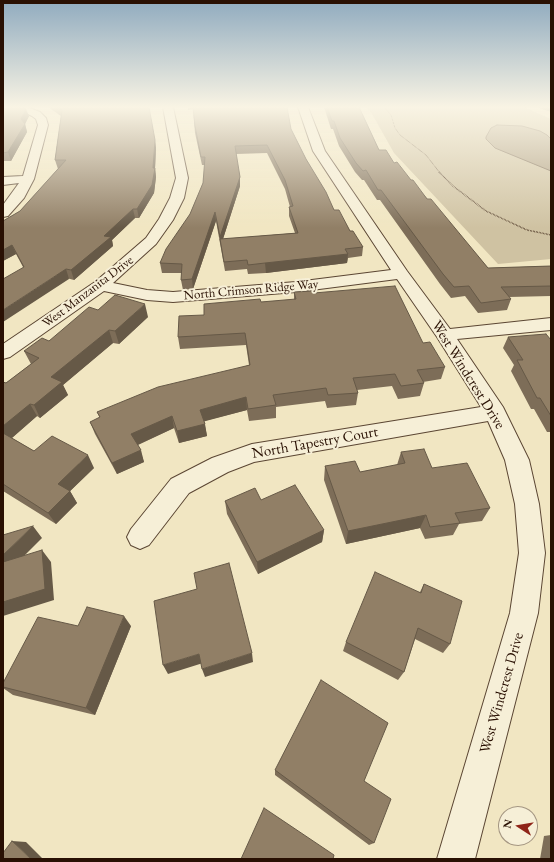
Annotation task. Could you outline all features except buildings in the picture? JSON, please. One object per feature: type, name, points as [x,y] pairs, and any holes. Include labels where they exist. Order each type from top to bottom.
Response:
[{"type":"street","points":[[3,212],[19,195],[28,179],[37,147]]},
{"type":"street","name":"West Manzanita Drive","points":[[3,353],[101,285],[151,241],[166,220],[177,198],[182,178],[176,147]]},
{"type":"street","name":"West Windcrest Drive","points":[[318,147],[402,274],[445,334],[495,412],[517,460],[527,504],[532,552],[524,613],[456,859]]},
{"type":"street","points":[[3,181],[28,179]]},
{"type":"street","name":"North Crimson Ridge Way","points":[[101,285],[147,295],[173,297],[214,295],[296,287],[402,274]]},
{"type":"street","points":[[445,334],[551,324]]},
{"type":"street","name":"North Tapestry Court","points":[[140,537],[180,486],[220,465],[252,453],[495,412]]},
{"type":"path","points":[[416,147],[426,155],[442,176],[486,211],[527,230],[551,235]]},
{"type":"shaded area","points":[[391,147],[551,147],[551,259],[498,264],[394,153]]},
{"type":"shaded area","points":[[551,147],[551,171],[495,148]]}]
